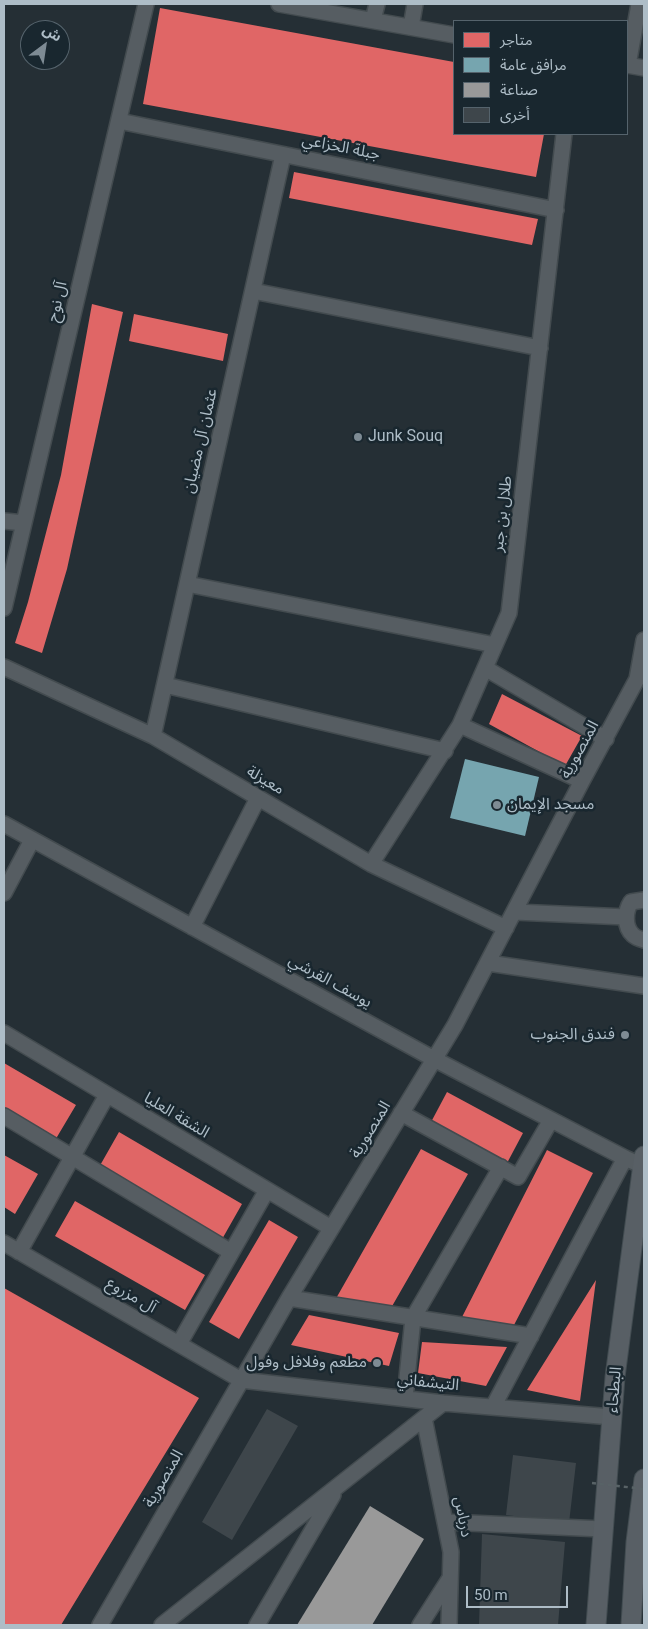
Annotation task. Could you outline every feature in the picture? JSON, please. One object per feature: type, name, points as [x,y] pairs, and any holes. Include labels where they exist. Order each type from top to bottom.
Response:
[{"type":"main road","name":"البطحاء","points":[[596,1625],[615,1378],[644,1161]]},
{"type":"main road","points":[[631,1625],[636,1542],[644,1478]]},
{"type":"street","name":"آل نوح","points":[[4,608],[146,4]]},
{"type":"street","points":[[279,4],[453,35]]},
{"type":"street","points":[[373,20],[377,4]]},
{"type":"street","points":[[411,27],[414,4]]},
{"type":"street","points":[[639,4],[628,65],[644,68]]},
{"type":"street","name":"جبلة الخزاعي","points":[[119,121],[556,210]]},
{"type":"street","name":"طلال بن جبر","points":[[371,864],[460,725],[509,613],[564,135]]},
{"type":"street","name":"عثمان آل مضيان","points":[[153,736],[284,155]]},
{"type":"street","points":[[253,291],[540,348]]},
{"type":"street","points":[[4,521],[24,523]]},
{"type":"street","points":[[187,584],[495,645]]},
{"type":"street","name":"المنصورية","points":[[100,1625],[289,1298],[455,1025],[637,679],[644,640]]},
{"type":"street","name":"معيزلة","points":[[4,667],[153,736],[371,864],[506,928]]},
{"type":"street","points":[[485,668],[606,739]]},
{"type":"street","points":[[165,685],[445,751]]},
{"type":"street","points":[[460,725],[582,782]]},
{"type":"street","points":[[192,927],[258,798]]},
{"type":"street","name":"يوسف القرشي","points":[[4,824],[434,1059],[625,1158],[644,1161]]},
{"type":"street","points":[[4,894],[32,840]]},
{"type":"street","points":[[644,900],[631,902],[626,917],[632,934],[644,940]]},
{"type":"street","points":[[515,912],[626,917]]},
{"type":"street","points":[[488,963],[644,986]]},
{"type":"street","name":"الشقة العليا","points":[[4,1033],[331,1228]]},
{"type":"street","points":[[19,1252],[107,1095]]},
{"type":"street","points":[[401,1113],[518,1177],[551,1120]]},
{"type":"street","points":[[4,1116],[231,1252]]},
{"type":"street","points":[[493,1407],[625,1158]]},
{"type":"street","points":[[404,1398],[413,1318],[500,1167]]},
{"type":"street","points":[[179,1344],[267,1190]]},
{"type":"street","name":"آل مزروع","points":[[4,1243],[241,1380]]},
{"type":"street","points":[[289,1298],[531,1336]]},
{"type":"street","name":"التيشفاني","points":[[241,1380],[493,1407],[612,1417]]},
{"type":"street","points":[[162,1625],[443,1402]]},
{"type":"street","name":"درباس","points":[[424,1418],[451,1552],[449,1625]]},
{"type":"street","points":[[256,1625],[338,1487]]},
{"type":"street","points":[[446,1522],[603,1529]]},
{"type":"street","points":[[420,1625],[451,1576]]},
{"type":"path","points":[[592,1483],[644,1489]]},
{"type":"building: متاجر","points":[[160,8],[453,62],[453,135],[544,135],[536,177],[143,104]]},
{"type":"building: متاجر","points":[[294,172],[538,219],[532,245],[289,198]]},
{"type":"building: متاجر","points":[[92,304],[123,312],[67,569],[42,653],[15,643],[28,602],[61,475]]},
{"type":"building: متاجر","points":[[134,314],[228,334],[223,361],[129,341]]},
{"type":"building: متاجر","points":[[502,694],[582,736],[565,766],[489,724]]},
{"type":"building: متاجر","points":[[4,1063],[76,1105],[54,1142],[4,1113]]},
{"type":"building: متاجر","points":[[447,1092],[523,1133],[506,1165],[430,1124]]},
{"type":"building: متاجر","points":[[119,1132],[242,1204],[221,1241],[98,1169]]},
{"type":"building: متاجر","points":[[421,1149],[468,1174],[391,1308],[334,1302]]},
{"type":"building: متاجر","points":[[547,1150],[593,1173],[514,1325],[461,1319]]},
{"type":"building: متاجر","points":[[4,1155],[38,1174],[15,1214],[4,1207]]},
{"type":"building: متاجر","points":[[75,1201],[205,1275],[185,1310],[55,1236]]},
{"type":"building: متاجر","points":[[269,1220],[298,1237],[239,1339],[209,1322]]},
{"type":"building: متاجر","points":[[596,1280],[580,1401],[527,1390]]},
{"type":"building: متاجر","points":[[4,1288],[199,1398],[61,1625],[4,1625]]},
{"type":"building: متاجر","points":[[309,1315],[399,1333],[389,1366],[291,1345]]},
{"type":"building: متاجر","points":[[422,1342],[507,1347],[486,1386],[418,1373]]},
{"type":"building: مرافق عامة","points":[[465,759],[539,777],[525,836],[450,818]]},
{"type":"building: صناعة","points":[[370,1506],[424,1539],[372,1625],[297,1625]]},
{"type":"building: أخرى","points":[[267,1409],[298,1426],[232,1540],[202,1522]]},
{"type":"building: أخرى","points":[[513,1455],[576,1463],[569,1523],[506,1515]]},
{"type":"building: أخرى","points":[[482,1534],[565,1542],[558,1625],[479,1625]]},
{"type":"place","name":"Junk Souq","points":[[358,437]]},
{"type":"place","name":"مسجد الإيمان","points":[[497,805]]},
{"type":"place","name":"فندق الجنوب","points":[[625,1035]]},
{"type":"place","name":"مطعم وفلافل وفول","points":[[377,1363]]}]
